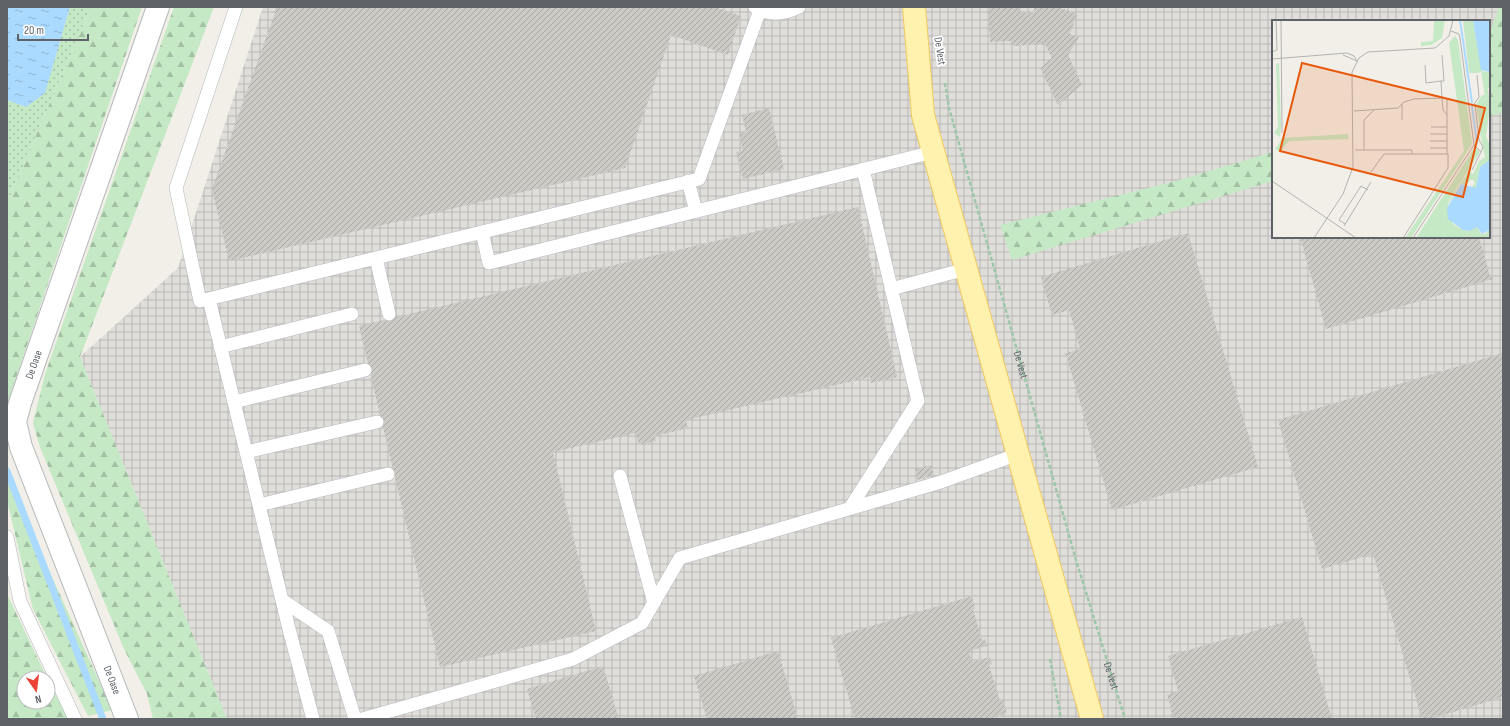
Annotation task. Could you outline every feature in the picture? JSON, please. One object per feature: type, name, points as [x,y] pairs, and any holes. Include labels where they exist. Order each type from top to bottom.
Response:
[{"type":"main road","name":"De Vest","points":[[914,7],[923,115],[1092,719]]},
{"type":"street","name":"De Oase","points":[[128,719],[11,420],[20,403],[158,7]]},
{"type":"lane","points":[[236,7],[176,188],[200,301],[699,179],[758,9],[775,13],[790,11],[799,7]]},
{"type":"lane","points":[[482,232],[489,264],[933,152]]},
{"type":"lane","points":[[850,508],[918,402],[863,169]]},
{"type":"lane","points":[[688,182],[696,211]]},
{"type":"lane","points":[[376,258],[389,314]]},
{"type":"lane","points":[[891,288],[966,269]]},
{"type":"lane","points":[[209,299],[282,600],[313,719]]},
{"type":"lane","points":[[220,347],[352,314]]},
{"type":"lane","points":[[234,402],[365,370]]},
{"type":"lane","points":[[246,452],[378,422]]},
{"type":"lane","points":[[362,719],[573,659],[642,623],[680,558],[941,482],[1018,454]]},
{"type":"lane","points":[[259,505],[388,474]]},
{"type":"lane","points":[[620,476],[654,603]]},
{"type":"lane","points":[[7,537],[20,600],[75,719]]},
{"type":"lane","points":[[282,600],[328,631],[355,719]]},
{"type":"path","name":"De Vest","points":[[944,78],[949,108],[1065,521],[1125,719]]},
{"type":"shaded area","points":[[263,7],[1503,7],[1503,719],[227,719],[80,357],[178,268]]},
{"type":"green space","points":[[70,7],[91,7],[7,203],[7,100],[26,106],[60,38]]},
{"type":"green space","points":[[91,7],[142,7],[7,404],[7,203]]},
{"type":"green space","points":[[174,7],[214,7],[80,357],[227,719],[153,719],[147,694],[124,649],[40,447],[33,423],[45,374]]},
{"type":"green space","points":[[1499,7],[1503,7],[1503,112],[1490,117],[1490,32]]},
{"type":"green space","points":[[1272,152],[1272,181],[1012,260],[1000,225],[1176,181]]},
{"type":"green space","points":[[7,477],[112,710],[88,716],[33,609],[7,501]]},
{"type":"green space","points":[[7,594],[43,670],[16,670],[16,710],[56,710],[56,695],[68,719],[7,719]]},
{"type":"water","points":[[7,7],[70,7],[45,93],[26,107],[7,100]]},
{"type":"building","points":[[277,7],[715,7],[741,16],[728,55],[671,35],[625,168],[229,261],[212,189]]},
{"type":"building","points":[[988,7],[1020,7],[1020,13],[1033,13],[1035,7],[1058,7],[1077,14],[1070,34],[1079,37],[1068,55],[1082,85],[1058,105],[1040,68],[1052,58],[1045,44],[1014,46],[1010,41],[990,42]]},
{"type":"building","points":[[769,108],[784,169],[743,179],[736,152],[743,151],[739,134],[746,132],[742,115]]},
{"type":"building","points":[[858,207],[897,377],[871,383],[870,377],[686,420],[688,428],[655,436],[656,441],[639,445],[636,433],[553,452],[596,631],[440,667],[359,326]]},
{"type":"building","points":[[1188,233],[1258,467],[1112,510],[1066,355],[1063,354],[1080,349],[1069,310],[1052,315],[1041,277]]},
{"type":"building","points":[[1300,238],[1479,238],[1490,276],[1492,276],[1493,279],[1326,329]]},
{"type":"building","points":[[1503,353],[1503,697],[1430,719],[1422,719],[1373,554],[1322,569],[1278,420]]},
{"type":"building","points":[[932,465],[934,475],[917,480],[915,469]]},
{"type":"building","points":[[972,596],[975,609],[973,609],[982,640],[985,639],[987,646],[969,651],[972,662],[990,657],[992,664],[989,665],[1000,701],[1003,700],[1007,713],[989,719],[855,719],[831,638]]},
{"type":"building","points":[[1302,617],[1332,719],[1174,719],[1167,695],[1178,691],[1168,656]]},
{"type":"building","points":[[778,651],[798,719],[707,719],[694,676]]},
{"type":"building","points":[[603,666],[619,719],[536,719],[527,689]]},
{"type":"waterway","points":[[7,471],[103,719]]}]
